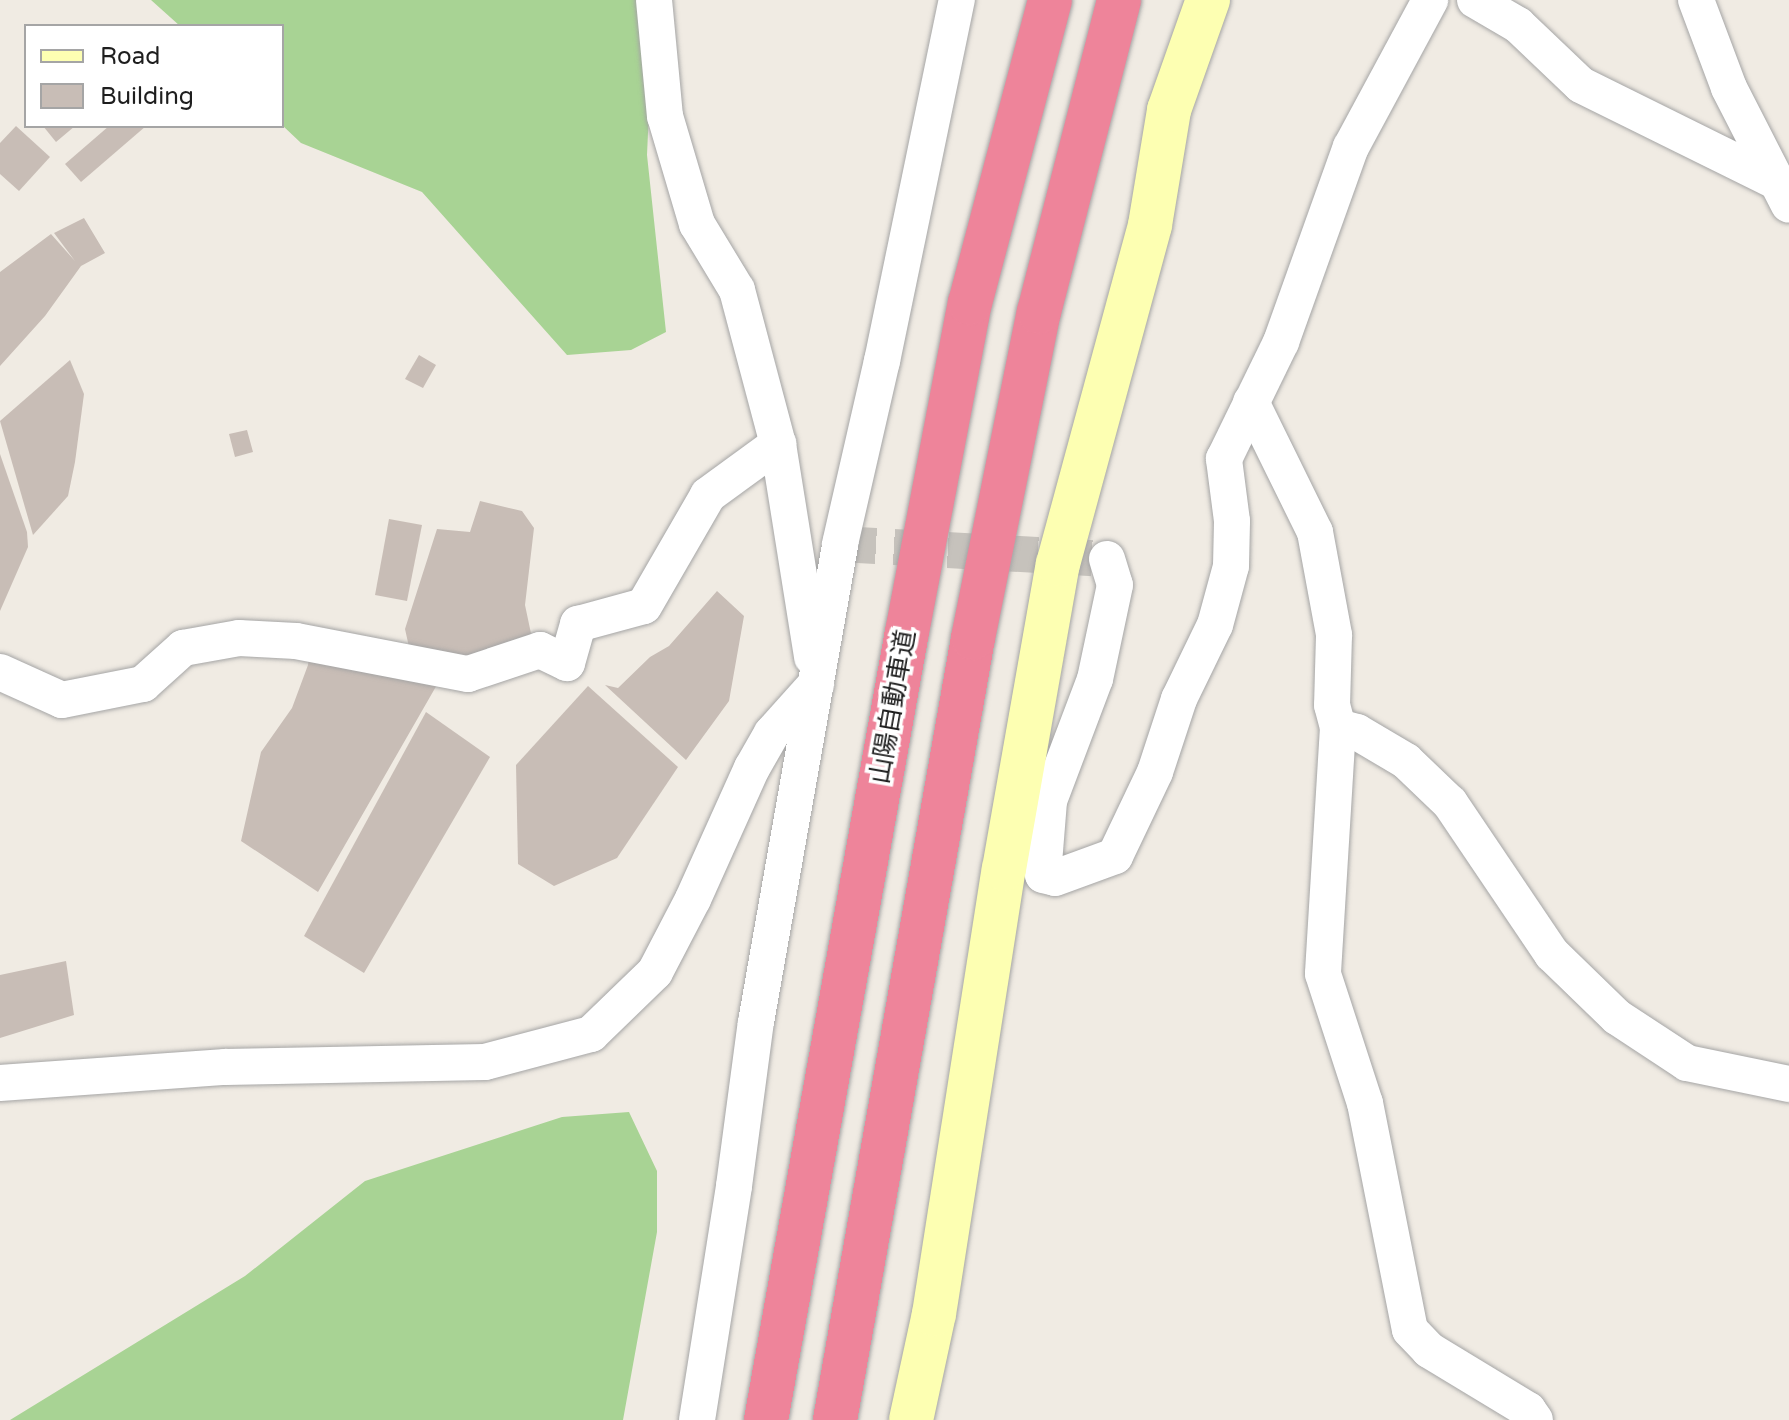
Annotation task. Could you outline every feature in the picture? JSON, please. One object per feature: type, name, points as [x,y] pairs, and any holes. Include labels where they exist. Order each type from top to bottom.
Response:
[{"type":"highway","name":"山陽自動車道","points":[[766,1420],[907,632],[970,303],[1050,0]]},
{"type":"highway","points":[[835,1420],[973,638],[1039,312],[1119,0]]},
{"type":"street","points":[[654,0],[665,116],[697,224],[737,290],[778,444],[817,682]]},
{"type":"street","points":[[697,1420],[756,1022],[840,544],[882,361],[957,0]]},
{"type":"street","points":[[911,1420],[934,1314],[1004,869],[1058,564],[1150,225],[1169,110],[1208,0]]},
{"type":"street","points":[[1107,559],[1115,585],[1095,679],[1049,801],[1043,875],[1055,878],[1115,856],[1155,772],[1179,699],[1215,625],[1231,566],[1232,521],[1224,459],[1281,342],[1351,147],[1430,0]]},
{"type":"street","points":[[1475,0],[1518,25],[1581,85],[1783,194]]},
{"type":"street","points":[[1696,0],[1729,88],[1783,194]]},
{"type":"street","points":[[1251,402],[1315,532],[1334,635],[1332,705],[1338,727],[1323,974],[1365,1103],[1410,1330],[1429,1350],[1528,1410],[1535,1420]]},
{"type":"street","points":[[0,672],[62,700],[143,684],[183,648],[239,638],[296,641],[468,674],[540,650],[567,663],[578,624],[644,606],[708,495],[778,444]]},
{"type":"street","points":[[0,1083],[225,1067],[485,1062],[591,1034],[655,972],[693,899],[752,768],[772,733],[817,682]]},
{"type":"street","points":[[1338,727],[1357,732],[1406,761],[1450,803],[1552,954],[1617,1017],[1687,1063],[1789,1084]]},
{"type":"green space","points":[[151,0],[654,0],[647,155],[666,332],[631,350],[567,355],[422,192],[301,143],[284,127],[284,24],[178,24]]},
{"type":"green space","points":[[629,1112],[657,1171],[657,1232],[623,1420],[10,1420],[245,1276],[365,1181],[562,1117]]},
{"type":"building","points":[[16,126],[50,157],[19,191],[0,174],[0,143]]},
{"type":"building","points":[[45,128],[73,128],[56,142]]},
{"type":"building","points":[[107,128],[144,128],[81,182],[65,164]]},
{"type":"building","points":[[84,218],[105,253],[81,266],[45,316],[0,366],[0,272],[51,234],[75,261],[54,233]]},
{"type":"building","points":[[419,355],[436,365],[423,388],[405,379]]},
{"type":"building","points":[[70,360],[84,394],[68,496],[33,535],[0,421]]},
{"type":"building","points":[[247,430],[253,452],[235,457],[229,434]]},
{"type":"building","points":[[0,454],[27,532],[28,547],[0,611]]},
{"type":"building","points":[[480,501],[522,511],[534,528],[525,605],[533,643],[470,662],[409,647],[405,629],[437,529],[470,532]]},
{"type":"building","points":[[389,519],[422,525],[407,601],[375,595]]},
{"type":"building","points":[[717,591],[744,616],[729,701],[686,760],[605,685],[618,688],[650,657],[669,646]]},
{"type":"building","points":[[309,652],[438,683],[318,892],[241,841],[261,752],[292,708],[308,665]]},
{"type":"building","points":[[588,686],[678,767],[617,858],[554,886],[518,864],[516,765]]},
{"type":"building","points":[[426,712],[490,757],[364,973],[304,936]]},
{"type":"building","points":[[66,961],[74,1015],[0,1038],[0,975]]},
{"type":"tunnel","points":[[840,544],[1107,559]]}]
